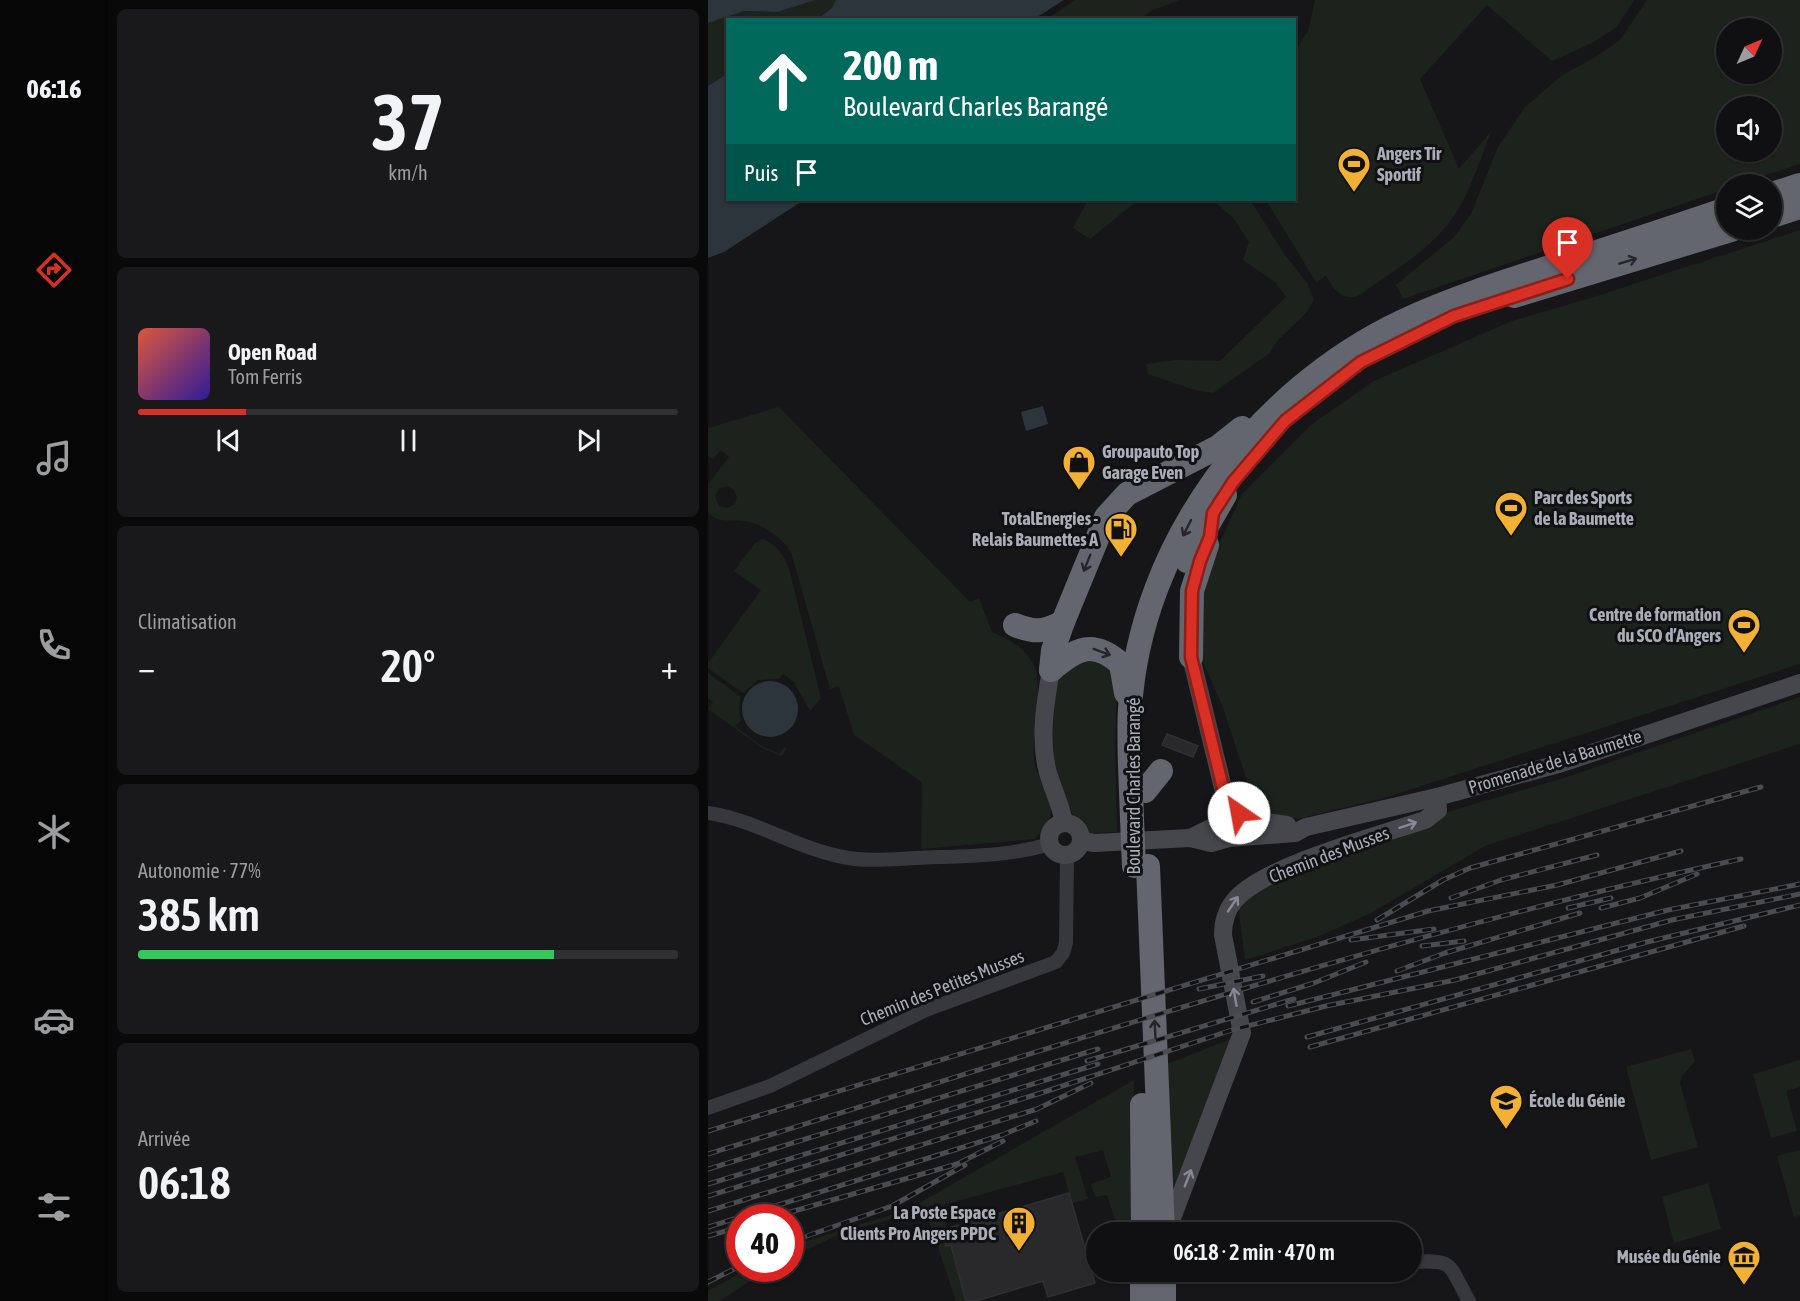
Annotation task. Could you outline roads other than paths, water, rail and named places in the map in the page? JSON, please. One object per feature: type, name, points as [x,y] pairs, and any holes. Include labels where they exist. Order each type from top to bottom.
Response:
[{"type":"highway","points":[[1782,191],[1800,185]]},
{"type":"highway","points":[[1782,213],[1800,207]]},
{"type":"highway","name":"Boulevard Charles Barangé","points":[[1162,1222],[1139,818],[1130,708],[1143,638],[1153,600],[1172,555],[1215,480],[1242,444],[1270,413],[1351,350],[1410,318],[1465,295],[1716,212]]},
{"type":"highway","name":"Boulevard Charles Barangé","points":[[1139,818],[1145,791],[1146,711],[1153,660],[1170,603],[1188,560],[1213,513],[1233,482],[1285,421],[1338,378],[1389,346],[1454,316],[1716,235]]},
{"type":"highway","points":[[1051,670],[1053,650],[1063,622],[1106,517],[1127,494],[1218,447],[1256,417],[1270,413]]},
{"type":"highway","points":[[1191,657],[1192,591],[1200,561],[1210,537],[1213,513]]},
{"type":"highway","points":[[1015,625],[1032,632],[1045,631],[1063,622]]},
{"type":"highway","points":[[1051,670],[1078,650],[1100,649],[1121,664],[1130,708]]},
{"type":"highway","points":[[1145,791],[1161,771]]},
{"type":"highway","name":"Boulevard Charles Barangé","points":[[1141,866],[1143,1222]]},
{"type":"highway","points":[[1146,1294],[1160,1282]]},
{"type":"street","points":[[1081,841],[1095,843],[1190,838],[1233,825],[1191,657]]},
{"type":"street","points":[[1051,670],[1043,712],[1044,745],[1048,772],[1064,823]]},
{"type":"street","name":"Promenade de la Baumette","points":[[1233,825],[1306,827],[1437,796],[1562,762],[1800,682]]},
{"type":"street","name":"Chemin des Musses","points":[[1171,1222],[1242,1033],[1223,935],[1224,922],[1231,904],[1243,891],[1273,874],[1333,850],[1425,820],[1438,810],[1437,796]]},
{"type":"street","points":[[708,813],[747,822],[804,846],[845,858],[890,859],[974,855],[1050,844]]},
{"type":"street","points":[[1064,823],[1075,826],[1081,841],[1076,850],[1067,855],[1056,853],[1050,844],[1052,830],[1064,823]]},
{"type":"street","name":"Chemin des Petites Musses","points":[[708,1108],[770,1086],[926,1010],[1056,962],[1063,953],[1066,943],[1067,855]]},
{"type":"street","points":[[1422,1261],[1440,1260],[1446,1263],[1469,1301]]},
{"type":"street","points":[[1170,1282],[1173,1301]]},
{"type":"railway","points":[[1377,920],[1443,880],[1470,868],[1761,787]]},
{"type":"railway","points":[[708,1131],[1428,911],[1557,885],[1681,851]]},
{"type":"railway","points":[[1451,898],[1501,880],[1597,855]]},
{"type":"railway","points":[[708,1154],[1093,1034],[1351,958],[1480,922],[1741,859]]},
{"type":"railway","points":[[1601,908],[1640,898],[1697,874]]},
{"type":"railway","points":[[1288,1006],[1668,910],[1800,884]]},
{"type":"railway","points":[[708,1196],[1044,1092],[1232,1030],[1326,1006],[1455,980],[1672,920],[1800,894]]},
{"type":"railway","points":[[1568,908],[1611,898]]},
{"type":"railway","points":[[1307,1037],[1647,942],[1800,905]]},
{"type":"railway","points":[[1397,971],[1445,953],[1580,913]]},
{"type":"railway","points":[[1310,1047],[1744,926]]},
{"type":"railway","points":[[1351,940],[1434,929]]},
{"type":"railway","points":[[1422,946],[1464,941]]},
{"type":"railway","points":[[1253,1002],[1314,983],[1366,962]]},
{"type":"railway","points":[[1199,989],[1263,976]]},
{"type":"railway","points":[[1087,1061],[1294,999]]},
{"type":"railway","points":[[708,1169],[1098,1049]]},
{"type":"railway","points":[[708,1184],[1098,1064]]},
{"type":"railway","points":[[708,1211],[1037,1109],[1091,1083]]},
{"type":"railway","points":[[708,1227],[1002,1135],[1036,1121]]},
{"type":"railway","points":[[804,1208],[957,1164],[1003,1141]]},
{"type":"railway","points":[[804,1237],[892,1206],[965,1165]]},
{"type":"railway","points":[[708,1236],[726,1231]]},
{"type":"railway","points":[[708,1282],[726,1273]]},
{"type":"place","name":"Angers Tir Sportif","points":[[1354,193]]},
{"type":"place","name":"Groupauto Top Garage Even","points":[[1079,491]]},
{"type":"place","name":"Parc des Sports de la Baumette","points":[[1511,537]]},
{"type":"place","name":"TotalEnergies - Relais Baumettes A","points":[[1121,558]]},
{"type":"place","name":"Centre de formation du SCO d’Angers","points":[[1744,654]]},
{"type":"place","name":"École du Génie","points":[[1506,1130]]},
{"type":"place","name":"La Poste Espace Clients Pro Angers PPDC","points":[[1019,1252]]},
{"type":"place","name":"Musée du Génie","points":[[1744,1286]]}]
